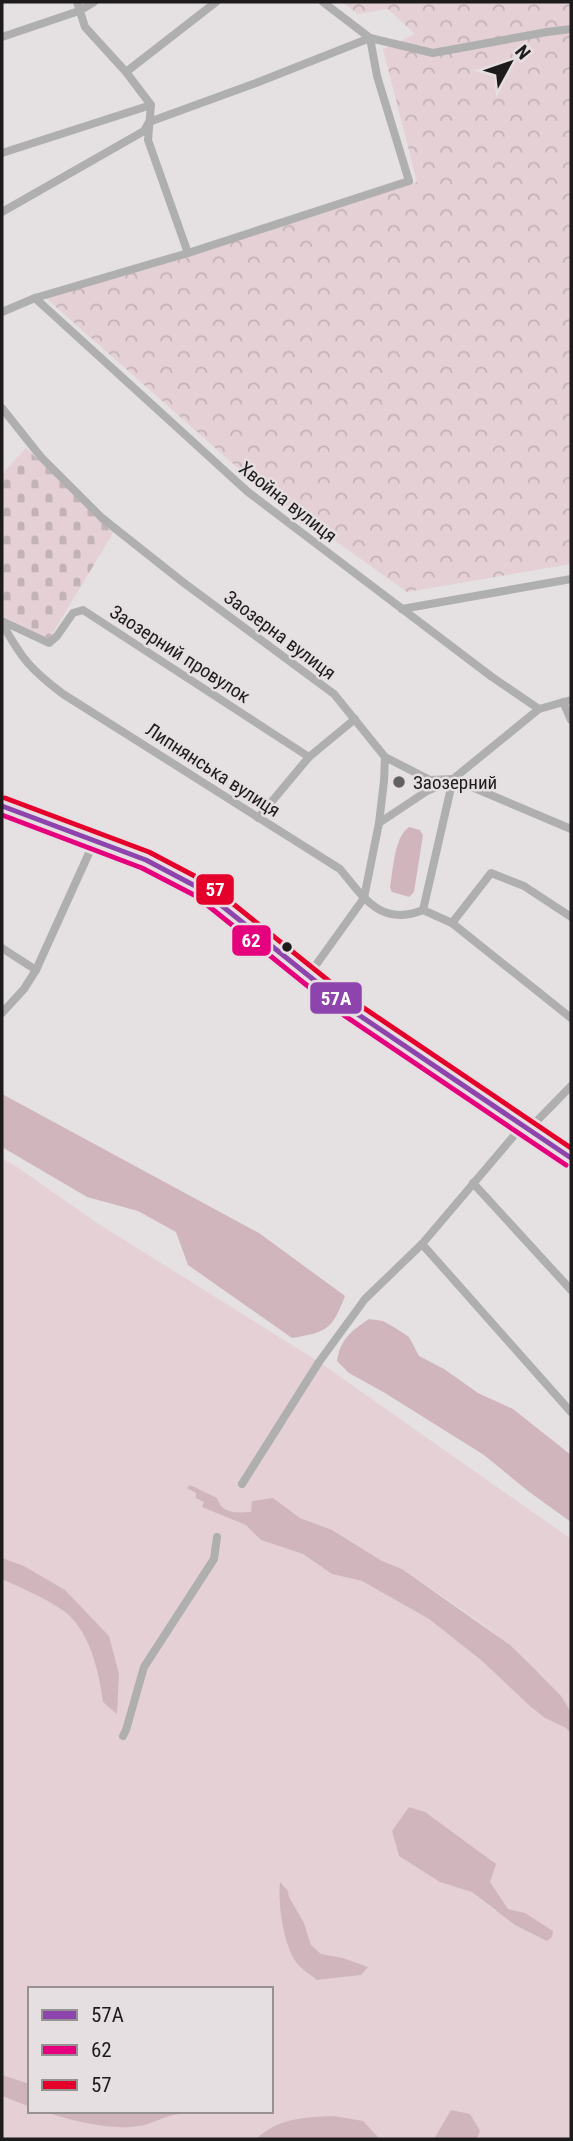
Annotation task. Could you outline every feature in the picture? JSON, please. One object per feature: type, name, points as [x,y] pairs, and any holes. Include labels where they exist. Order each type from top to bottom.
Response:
[{"type":"main road","points":[[2,806],[146,860],[201,889],[351,1009],[571,1158]]},
{"type":"street","points":[[2,37],[94,2]]},
{"type":"street","points":[[126,72],[216,2]]},
{"type":"street","points":[[323,2],[370,38],[433,53],[571,29]]},
{"type":"street","points":[[78,6],[85,27],[126,72],[151,105],[148,140],[188,253]]},
{"type":"street","points":[[2,212],[144,131],[149,122],[370,38]]},
{"type":"street","points":[[2,312],[35,298],[188,253],[409,181],[377,76],[370,38]]},
{"type":"street","points":[[2,153],[151,105]]},
{"type":"street","name":"Хвойна вулиця","points":[[35,298],[248,492],[492,677],[539,709]]},
{"type":"street","name":"Заозерна вулиця","points":[[2,408],[41,457],[102,518],[184,583],[334,694],[385,757],[430,780],[453,779],[571,829]]},
{"type":"street","points":[[402,609],[571,579]]},
{"type":"street","name":"Заозерний провулок","points":[[2,622],[49,643],[73,613],[83,610],[309,757]]},
{"type":"street","name":"Липнянська вулиця","points":[[2,622],[16,649],[34,672],[63,694],[340,869],[364,898],[380,912],[399,916],[422,911]]},
{"type":"street","points":[[379,823],[426,791],[453,779],[539,709],[567,701],[571,720]]},
{"type":"street","points":[[258,818],[309,757],[355,719]]},
{"type":"street","points":[[308,976],[364,898],[379,823],[385,757]]},
{"type":"street","points":[[453,779],[422,911],[452,922],[571,1018]]},
{"type":"street","points":[[2,1013],[24,989],[36,970],[94,842]]},
{"type":"street","points":[[452,922],[491,873],[524,886],[571,917]]},
{"type":"street","points":[[2,948],[36,970]]},
{"type":"street","points":[[242,1484],[319,1362],[365,1299],[422,1244],[473,1183],[526,1127],[571,1086]]},
{"type":"street","points":[[473,1183],[571,1290]]},
{"type":"street","points":[[422,1244],[571,1412]]},
{"type":"street","points":[[123,1736],[144,1667],[214,1559],[217,1537]]},
{"type":"green space","points":[[342,2],[571,2],[571,564],[407,592],[256,484],[46,298],[184,258],[417,182],[383,49],[415,34],[388,9],[358,14]]},
{"type":"green space","points":[[26,448],[113,533],[49,639],[2,616],[2,474]]},
{"type":"green space","points":[[2,1158],[97,1223],[319,1362],[571,1539],[571,1712],[537,1670],[516,1651],[471,1616],[402,1569],[382,1561],[332,1530],[300,1518],[273,1498],[252,1512],[276,1519],[286,1531],[263,1529],[261,1540],[303,1554],[332,1574],[362,1581],[429,1619],[481,1660],[531,1707],[545,1718],[566,1728],[571,1734],[571,2139],[477,2139],[480,2131],[451,2110],[434,2139],[380,2139],[363,2121],[264,2131],[256,2139],[2,2139],[2,2096],[28,2106],[28,2113],[51,2113],[116,2127],[143,2125],[181,2113],[273,2113],[273,1987],[28,1987],[28,2083],[2,2075],[2,1579],[47,1601],[70,1617],[91,1651],[103,1702],[109,1636],[65,1590],[24,1566],[2,1558]],"holes":[[[425,1813],[458,1838],[508,1909],[525,1913],[495,1911],[472,1892],[399,1856],[392,1831]],[[281,1883],[304,1923],[311,1945],[321,1954],[368,1967],[361,1975],[317,1980]]]},
{"type":"shaded area","points":[[409,827],[420,830],[423,835],[414,892],[409,897],[392,892],[390,888],[397,846]]},
{"type":"shaded area","points":[[2,1094],[259,1233],[345,1296],[332,1323],[313,1334],[292,1338],[188,1265],[176,1232],[138,1211],[87,1197],[2,1147]]},
{"type":"shaded area","points":[[369,1319],[383,1321],[409,1337],[419,1356],[444,1369],[478,1393],[513,1409],[571,1455],[571,1522],[484,1455],[349,1373],[337,1361],[347,1337]]},
{"type":"shaded area","points":[[190,1485],[217,1498],[226,1510],[235,1512],[251,1512],[252,1501],[273,1498],[300,1518],[332,1530],[382,1561],[402,1569],[510,1645],[533,1667],[561,1696],[571,1712],[571,1734],[566,1728],[545,1718],[531,1707],[481,1660],[429,1619],[362,1581],[332,1574],[303,1554],[261,1540],[246,1525],[202,1507],[204,1502],[187,1488]]},
{"type":"shaded area","points":[[2,1558],[24,1566],[65,1590],[109,1636],[119,1674],[117,1714],[103,1702],[91,1651],[79,1627],[61,1609],[2,1579]]},
{"type":"shaded area","points":[[409,1807],[425,1812],[496,1864],[490,1882],[508,1909],[525,1913],[553,1931],[552,1937],[547,1941],[515,1925],[472,1892],[440,1882],[399,1856],[392,1831]]},
{"type":"shaded area","points":[[280,1882],[288,1891],[304,1923],[311,1945],[321,1954],[368,1967],[361,1975],[317,1980],[298,1965],[291,1954],[285,1934]]},
{"type":"shaded area","points":[[2,2075],[28,2083],[28,2106],[2,2096]]},
{"type":"shaded area","points":[[451,2110],[470,2114],[480,2131],[477,2139],[434,2139]]},
{"type":"shaded area","points":[[49,2113],[181,2113],[144,2125],[128,2127],[90,2124]]},
{"type":"shaded area","points":[[334,2116],[363,2121],[380,2139],[256,2139],[283,2123],[302,2118]]},
{"type":"transit line","name":"57","points":[[5,798],[149,852],[206,882],[355,1002],[571,1148]]},
{"type":"transit line","name":"57А","points":[[2,806],[146,860],[201,889],[350,1009],[571,1158]]},
{"type":"transit line","name":"62","points":[[2,815],[142,868],[196,896],[345,1016],[566,1165]]},
{"type":"place","name":"Заозерний","points":[[399,782]]}]
